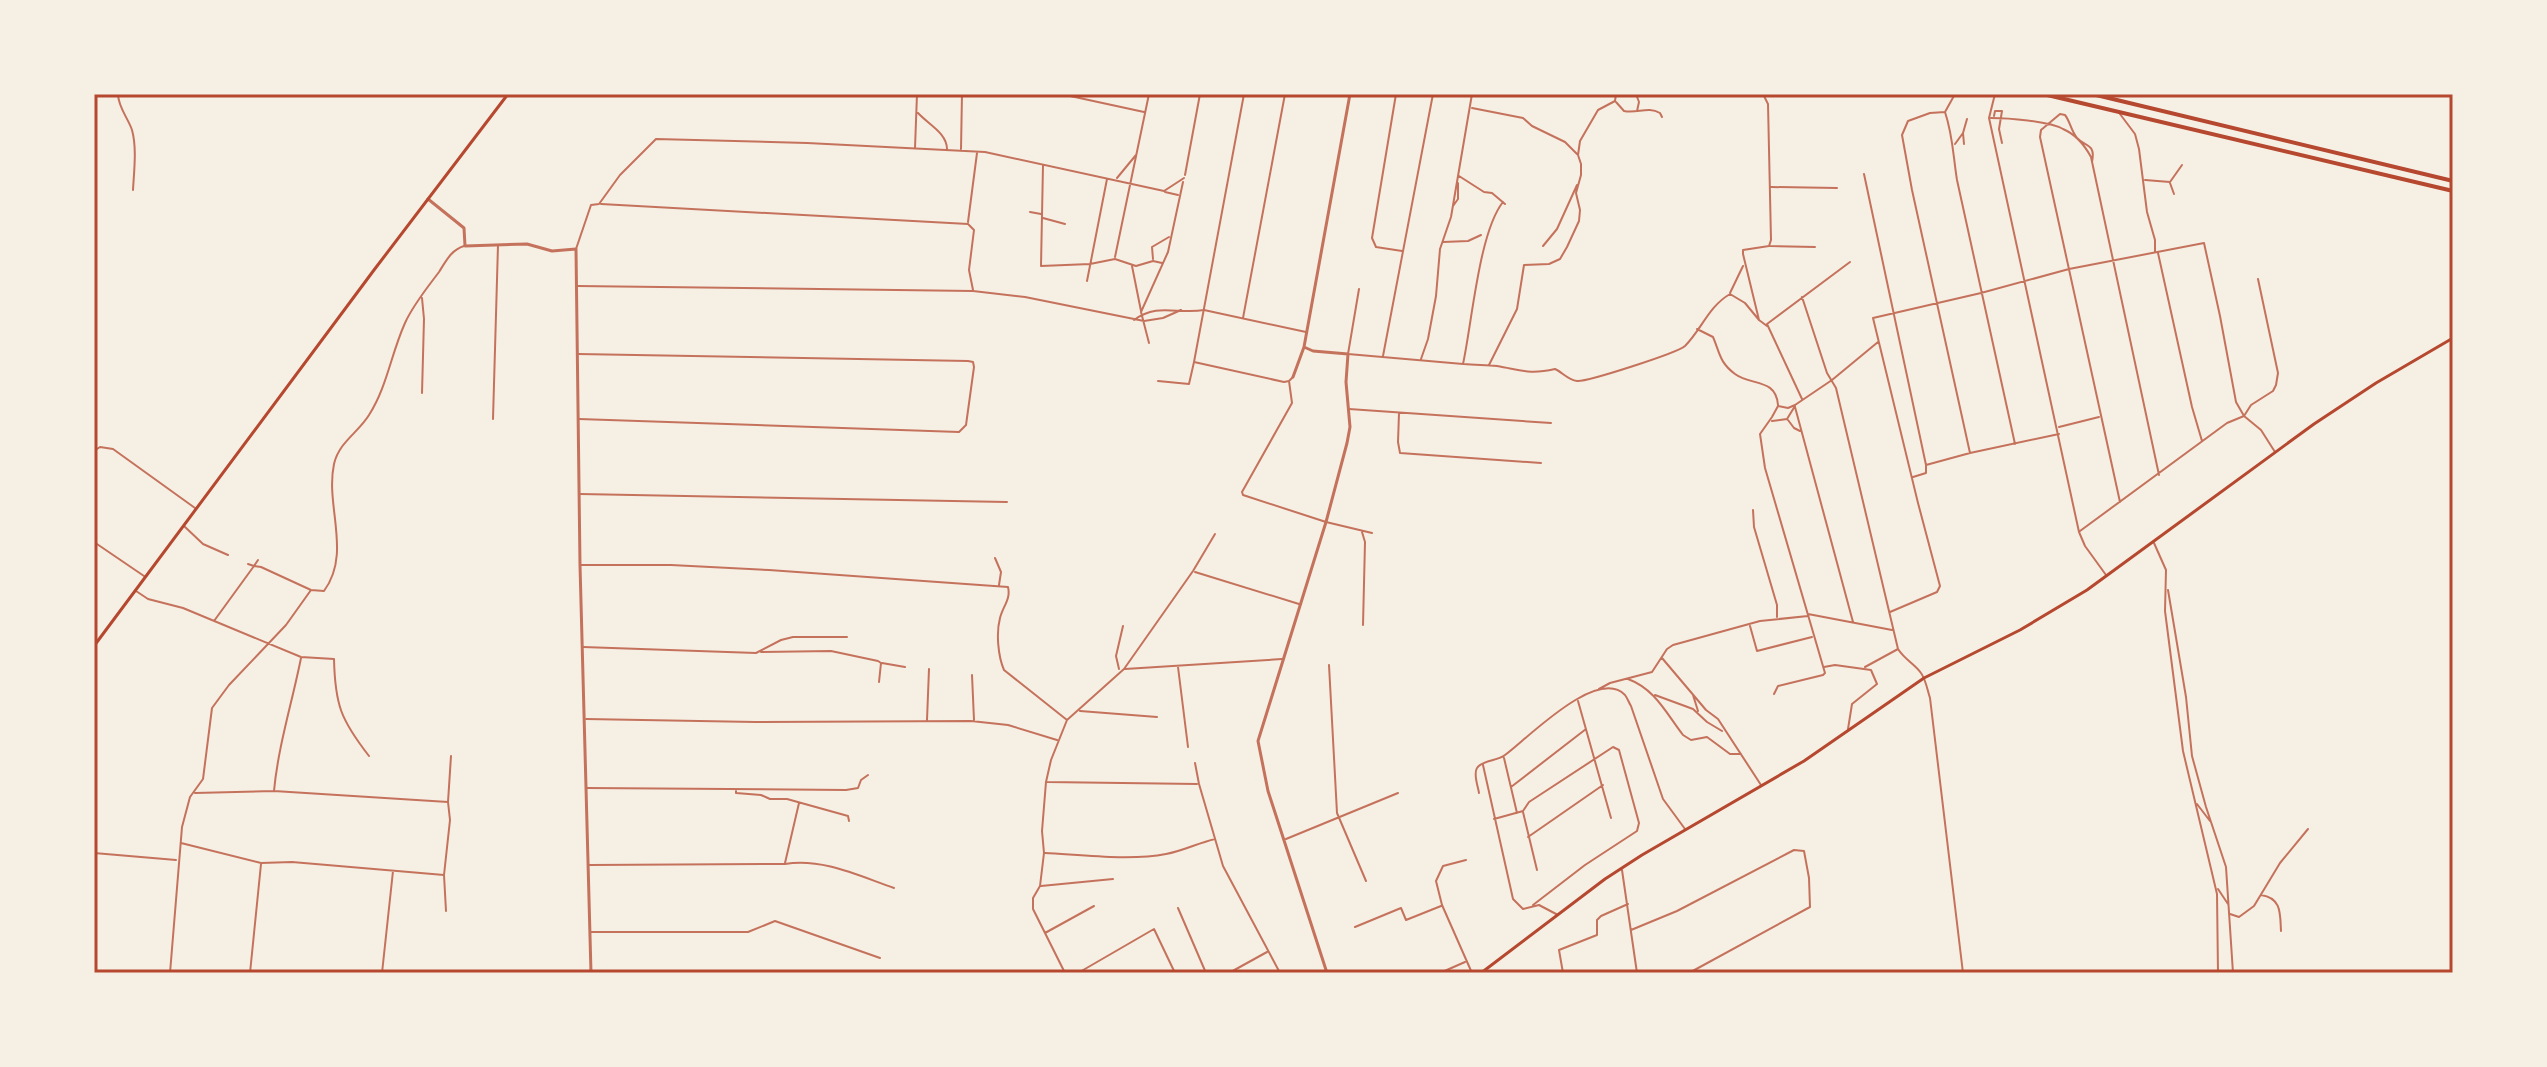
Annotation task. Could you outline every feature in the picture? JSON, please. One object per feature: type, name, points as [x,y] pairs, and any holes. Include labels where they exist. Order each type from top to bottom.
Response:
[{"type":"highway","points":[[2043,94],[2453,191]]},
{"type":"highway","points":[[2092,94],[2453,181]]},
{"type":"main road","points":[[94,646],[507,95]]},
{"type":"main road","points":[[1482,973],[1622,869],[1804,761],[1924,678],[2020,630],[2107,576],[2275,452],[2376,383],[2453,338]]},
{"type":"street","points":[[118,94],[134,142],[133,190]]},
{"type":"street","points":[[915,148],[917,94]]},
{"type":"street","points":[[961,150],[962,94]]},
{"type":"street","points":[[1061,94],[1145,113]]},
{"type":"street","points":[[1115,259],[1149,94]]},
{"type":"street","points":[[1134,320],[1142,313],[1164,263],[1200,94]]},
{"type":"street","points":[[1158,381],[1189,384],[1244,94]]},
{"type":"street","points":[[1243,318],[1285,94]]},
{"type":"street","points":[[1194,362],[1284,382],[1293,377],[1304,347],[1350,94]]},
{"type":"street","points":[[1396,94],[1372,238],[1376,247],[1403,252]]},
{"type":"street","points":[[1383,357],[1433,94]]},
{"type":"street","points":[[1420,361],[1436,296],[1442,242],[1449,226],[1472,94]]},
{"type":"street","points":[[1615,101],[1616,94]]},
{"type":"street","points":[[1636,94],[1639,102],[1637,111]]},
{"type":"street","points":[[1763,94],[1768,104],[1769,246]]},
{"type":"street","points":[[1955,94],[1945,112],[2015,444]]},
{"type":"street","points":[[1995,94],[1989,118],[2079,532],[2085,546],[2107,576]]},
{"type":"street","points":[[1615,101],[1624,111],[1652,109],[1662,117]]},
{"type":"street","points":[[1489,366],[1517,309],[1524,265],[1549,264],[1560,259],[1567,247],[1579,221],[1576,193],[1581,164],[1578,155],[1580,141],[1598,110],[1615,101]]},
{"type":"street","points":[[1470,108],[1523,118],[1532,126],[1565,142],[1578,155]]},
{"type":"street","points":[[1994,118],[1995,111],[2002,111],[1999,129],[2002,143]]},
{"type":"street","points":[[917,112],[943,136],[947,149]]},
{"type":"street","points":[[1945,112],[1915,117],[1908,121],[1902,135],[1970,453]]},
{"type":"street","points":[[2118,112],[2135,134],[2147,212],[2202,442]]},
{"type":"street","points":[[2078,140],[2065,115],[2060,114],[2041,130],[2040,137],[2120,502]]},
{"type":"street","points":[[1989,118],[2064,129],[2086,149],[2092,162],[2159,475]]},
{"type":"street","points":[[1952,148],[1963,133],[1967,119]]},
{"type":"street","points":[[1963,133],[1964,144]]},
{"type":"street","points":[[599,204],[620,175],[656,139],[991,153],[1130,182],[1180,196]]},
{"type":"street","points":[[968,224],[977,152]]},
{"type":"street","points":[[1115,180],[1137,154]]},
{"type":"street","points":[[1043,163],[1041,266],[1090,264],[1115,259],[1131,265],[1153,261],[1164,263]]},
{"type":"street","points":[[2170,182],[2182,165]]},
{"type":"street","points":[[1864,174],[1926,465],[1926,473],[1912,478]]},
{"type":"street","points":[[1457,177],[1484,192],[1492,193],[1504,203],[1495,213],[1486,242],[1463,364]]},
{"type":"street","points":[[1087,281],[1107,178]]},
{"type":"street","points":[[1164,191],[1184,178]]},
{"type":"street","points":[[2144,180],[2170,182]]},
{"type":"street","points":[[2170,182],[2174,194]]},
{"type":"street","points":[[1543,246],[1557,229],[1578,183]]},
{"type":"street","points":[[1770,187],[1837,188]]},
{"type":"street","points":[[428,198],[464,228],[465,246]]},
{"type":"street","points":[[591,973],[575,286],[576,249],[591,205],[968,224],[974,230],[969,270],[973,291]]},
{"type":"street","points":[[1030,212],[1065,224]]},
{"type":"street","points":[[1153,261],[1152,247],[1172,234]]},
{"type":"street","points":[[1442,242],[1458,243],[1481,235]]},
{"type":"street","points":[[1890,612],[1940,589],[1873,318],[2069,269],[2204,243],[2236,402],[2244,416],[2261,430],[2275,452]]},
{"type":"street","points":[[248,564],[311,590],[324,591],[335,567],[337,532],[332,480],[338,452],[370,415],[384,388],[406,321],[451,253],[465,246],[527,244],[552,251],[576,249]]},
{"type":"street","points":[[493,419],[498,245]]},
{"type":"street","points":[[1759,320],[1743,250],[1769,246],[1815,247]]},
{"type":"street","points":[[1767,326],[1850,262]]},
{"type":"street","points":[[1304,347],[1313,351],[1489,366],[1529,373],[1555,369],[1581,381],[1643,364],[1681,349],[1709,310],[1730,294],[1744,264]]},
{"type":"street","points":[[1131,265],[1149,343]]},
{"type":"street","points":[[2079,532],[2227,423],[2244,416],[2251,405],[2273,391],[2278,373],[2258,279]]},
{"type":"street","points":[[575,286],[973,291],[1025,297],[1144,321],[1163,318],[1181,310]]},
{"type":"street","points":[[1327,973],[1268,791],[1258,741],[1326,522],[1347,443],[1350,427],[1346,382],[1348,354],[1359,289]]},
{"type":"street","points":[[1730,294],[1745,303],[1767,326],[1802,400]]},
{"type":"street","points":[[422,296],[422,393]]},
{"type":"street","points":[[1802,297],[1839,402],[1898,649],[1905,660],[1919,669],[1930,698],[1963,973]]},
{"type":"street","points":[[1142,313],[1164,309],[1204,310],[1307,332]]},
{"type":"street","points":[[1697,329],[1713,337],[1720,359],[1735,374],[1769,387],[1777,399],[1778,406],[1760,434],[1765,468],[1825,675],[1778,686],[1774,694]]},
{"type":"street","points":[[1778,406],[1788,408],[1795,405],[1832,380],[1879,341]]},
{"type":"street","points":[[577,354],[973,362],[974,367],[966,425],[959,432],[578,419]]},
{"type":"street","points":[[1289,381],[1292,403],[1242,492],[1247,498],[1372,533]]},
{"type":"street","points":[[1787,419],[1795,405]]},
{"type":"street","points":[[1795,405],[1853,622]]},
{"type":"street","points":[[1348,409],[1551,423]]},
{"type":"street","points":[[1399,412],[1400,453],[1541,463]]},
{"type":"street","points":[[2058,427],[2101,417]]},
{"type":"street","points":[[1770,421],[1787,419]]},
{"type":"street","points":[[1787,419],[1800,431]]},
{"type":"street","points":[[1926,465],[2059,434]]},
{"type":"street","points":[[94,451],[100,447],[113,449],[196,509]]},
{"type":"street","points":[[579,494],[1007,502]]},
{"type":"street","points":[[1753,510],[1754,527],[1777,605],[1777,618]]},
{"type":"street","points":[[183,525],[203,544],[228,555]]},
{"type":"street","points":[[1362,531],[1365,542],[1363,625]]},
{"type":"street","points":[[1065,973],[1033,909],[1033,898],[1040,886],[1044,853],[1046,782],[1058,740],[1067,720],[1122,669],[1193,571],[1215,534]]},
{"type":"street","points":[[94,542],[145,577]]},
{"type":"street","points":[[2154,543],[2166,570],[2165,611],[2183,751],[2216,886],[2218,973]]},
{"type":"street","points":[[995,558],[1001,572],[999,586]]},
{"type":"street","points":[[214,621],[258,560]]},
{"type":"street","points":[[580,565],[671,565],[1008,587],[1009,593],[999,620],[1004,670],[1067,720]]},
{"type":"street","points":[[1193,571],[1301,605]]},
{"type":"street","points":[[2167,588],[2171,596],[2192,756],[2226,867],[2233,973]]},
{"type":"street","points":[[136,590],[148,599],[175,606],[301,657],[334,659],[337,697],[343,719],[369,756]]},
{"type":"street","points":[[170,973],[186,811],[203,779],[214,704],[286,625],[311,590]]},
{"type":"street","points":[[1479,793],[1477,768],[1503,757],[1532,730],[1598,689],[1652,672],[1673,645],[1749,624],[1808,615],[1894,630]]},
{"type":"street","points":[[1749,624],[1757,651],[1813,637]]},
{"type":"street","points":[[1122,669],[1116,656],[1123,626]]},
{"type":"street","points":[[760,652],[793,637],[847,637]]},
{"type":"street","points":[[582,647],[765,654],[831,651],[905,667]]},
{"type":"street","points":[[1864,668],[1898,649]]},
{"type":"street","points":[[274,791],[276,762],[284,741],[301,657]]},
{"type":"street","points":[[1662,658],[1706,710],[1718,719],[1761,786]]},
{"type":"street","points":[[1122,669],[1284,659]]},
{"type":"street","points":[[879,682],[881,663]]},
{"type":"street","points":[[1848,730],[1852,704],[1877,684],[1871,670],[1872,663]]},
{"type":"street","points":[[1329,665],[1338,817],[1366,881]]},
{"type":"street","points":[[1823,667],[1835,665],[1871,670]]},
{"type":"street","points":[[1178,666],[1188,747]]},
{"type":"street","points":[[927,721],[929,669]]},
{"type":"street","points":[[972,675],[974,721]]},
{"type":"street","points":[[1626,678],[1642,684],[1654,695],[1683,735],[1691,740],[1707,737],[1730,754],[1742,754]]},
{"type":"street","points":[[1598,689],[1612,689],[1624,694],[1663,799],[1685,830]]},
{"type":"street","points":[[1692,693],[1699,712],[1707,722],[1725,732]]},
{"type":"street","points":[[1654,695],[1699,712]]},
{"type":"street","points":[[1578,700],[1611,818]]},
{"type":"street","points":[[1079,710],[1157,717]]},
{"type":"street","points":[[585,719],[974,721],[1008,725],[1058,740]]},
{"type":"street","points":[[1511,787],[1587,729]]},
{"type":"street","points":[[1483,764],[1494,819],[1513,899],[1523,909],[1533,905],[1638,828],[1619,750],[1613,747],[1529,802],[1523,811],[1494,819]]},
{"type":"street","points":[[446,911],[444,875],[450,820],[451,756]]},
{"type":"street","points":[[1503,757],[1517,813]]},
{"type":"street","points":[[1195,763],[1223,866],[1280,973]]},
{"type":"street","points":[[586,788],[846,790],[858,788],[861,780],[868,775]]},
{"type":"street","points":[[1046,782],[1199,784]]},
{"type":"street","points":[[1528,837],[1603,785]]},
{"type":"street","points":[[735,789],[736,793],[816,805],[848,816],[849,821]]},
{"type":"street","points":[[194,793],[274,791],[448,802]]},
{"type":"street","points":[[1285,840],[1398,793]]},
{"type":"street","points":[[2196,802],[2211,822]]},
{"type":"street","points":[[785,864],[799,803]]},
{"type":"street","points":[[1523,811],[1537,870]]},
{"type":"street","points":[[2229,913],[2235,917],[2246,914],[2294,843],[2308,829]]},
{"type":"street","points":[[1044,853],[1148,856],[1178,851],[1215,839]]},
{"type":"street","points":[[181,843],[261,863],[284,861],[444,875]]},
{"type":"street","points":[[1631,930],[1677,911],[1794,850],[1806,854],[1812,903],[1809,908],[1689,973]]},
{"type":"street","points":[[94,853],[179,861]]},
{"type":"street","points":[[1466,860],[1450,863],[1440,870],[1436,881],[1442,905],[1472,973]]},
{"type":"street","points":[[588,865],[806,862],[840,869],[894,888]]},
{"type":"street","points":[[250,973],[261,863]]},
{"type":"street","points":[[1622,869],[1637,973]]},
{"type":"street","points":[[382,973],[394,870]]},
{"type":"street","points":[[1040,886],[1113,879]]},
{"type":"street","points":[[2216,886],[2229,905]]},
{"type":"street","points":[[2259,895],[2278,904],[2281,931]]},
{"type":"street","points":[[1563,973],[1559,950],[1597,935],[1597,920],[1601,916],[1628,904]]},
{"type":"street","points":[[1355,927],[1401,908],[1406,920],[1442,905]]},
{"type":"street","points":[[1533,905],[1558,915]]},
{"type":"street","points":[[1044,934],[1094,906]]},
{"type":"street","points":[[1178,908],[1206,973]]},
{"type":"street","points":[[590,932],[748,932],[775,921],[880,958]]},
{"type":"street","points":[[1078,973],[1154,929],[1175,973]]},
{"type":"street","points":[[1229,973],[1269,951]]},
{"type":"street","points":[[1440,973],[1466,961]]}]
